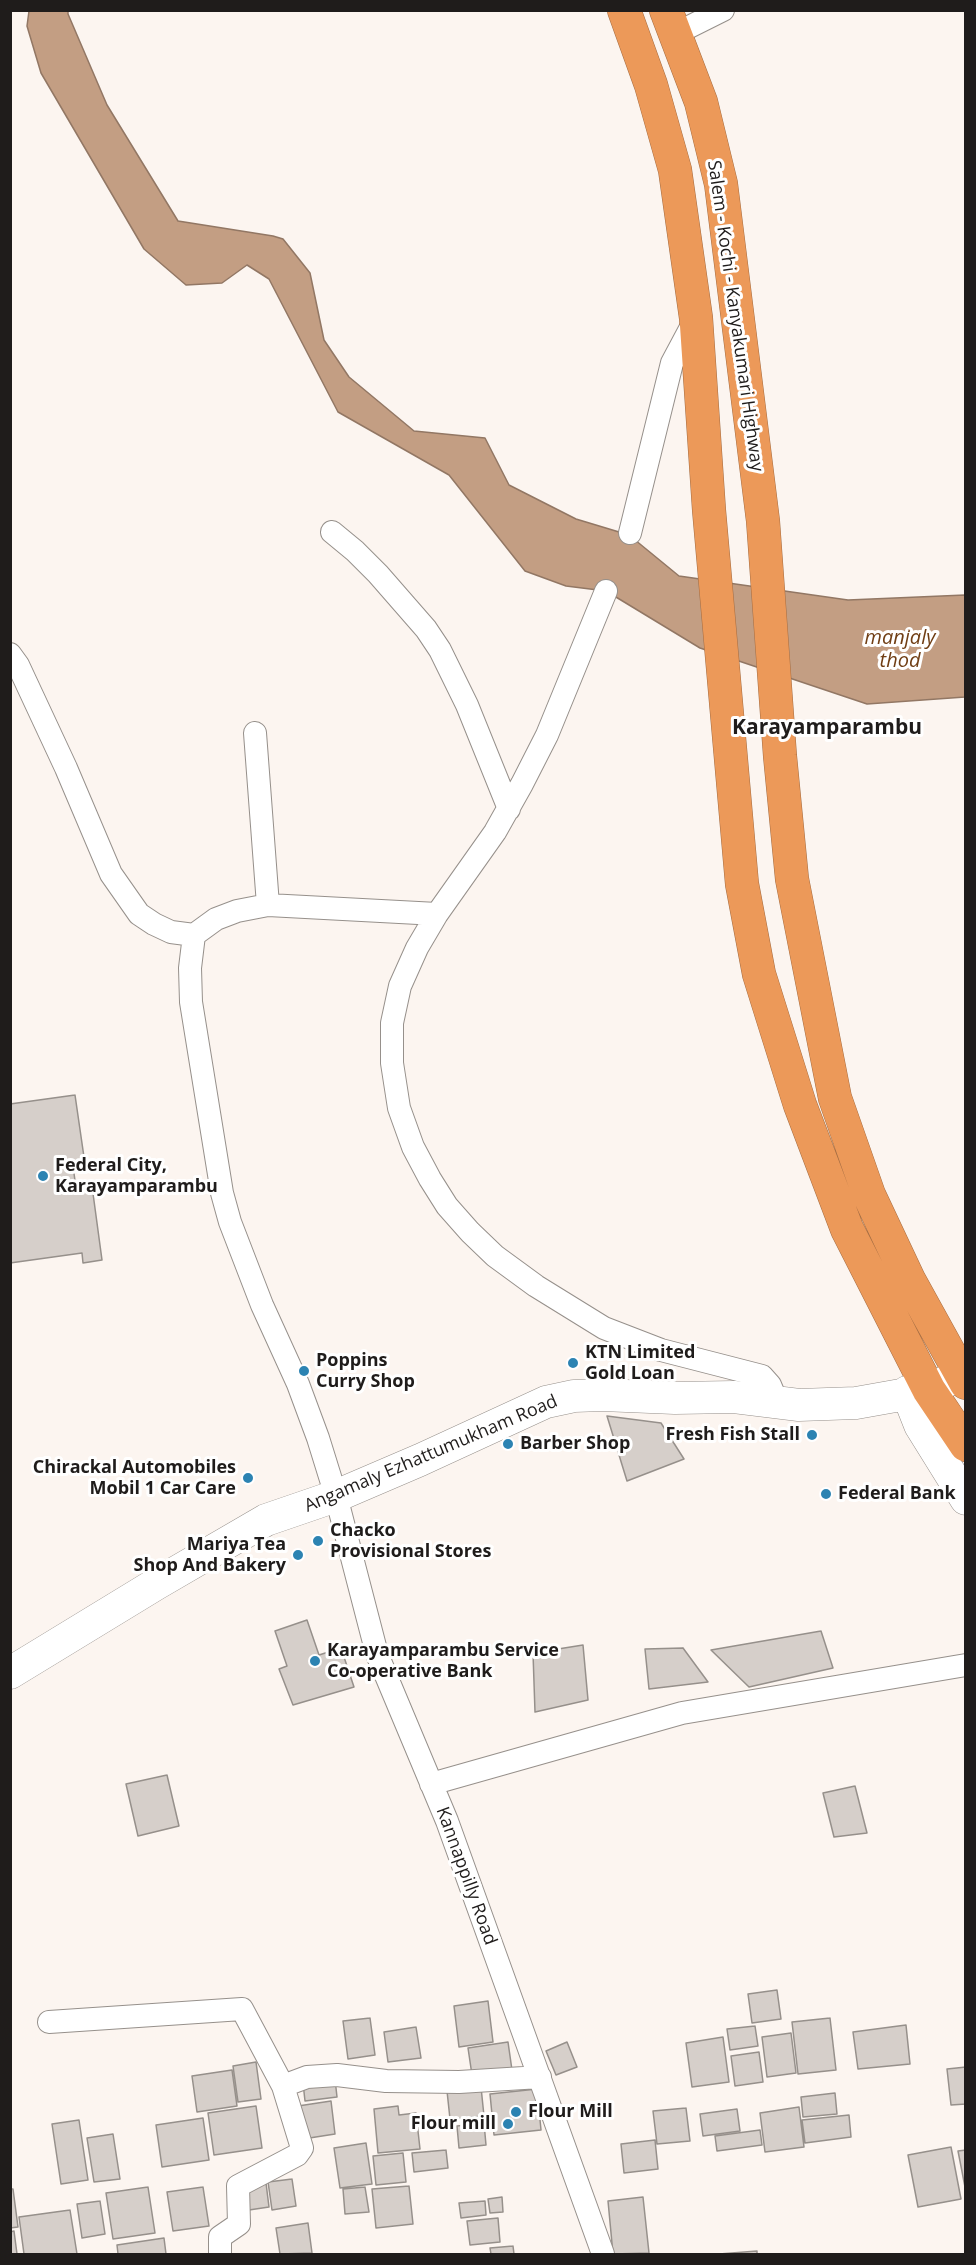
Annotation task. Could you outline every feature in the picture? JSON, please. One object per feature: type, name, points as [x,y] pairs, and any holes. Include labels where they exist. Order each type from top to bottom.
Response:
[{"type":"highway","points":[[624,10],[651,85],[675,170],[696,318],[709,510],[742,884],[759,974],[800,1105],[847,1229],[918,1391],[966,1445]]},
{"type":"highway","name":"Salem - Kochi - Kanyakumari Highway","points":[[670,22],[701,102],[721,184],[763,521],[780,756],[792,879],[835,1098],[868,1195],[909,1280],[964,1378]]},
{"type":"street","points":[[670,22],[723,10]]},
{"type":"street","points":[[630,533],[672,363],[696,318]]},
{"type":"street","points":[[332,532],[378,574],[426,629],[440,650],[467,705],[509,809]]},
{"type":"street","points":[[606,591],[547,735],[509,809],[437,914],[417,948],[400,986],[392,1023],[392,1063],[399,1107],[413,1147],[447,1206],[495,1256],[578,1314],[604,1329],[661,1350],[756,1373],[767,1379],[778,1404]]},
{"type":"street","points":[[13,662],[115,881],[139,914],[154,924],[171,932],[194,935],[216,919],[237,911],[267,905],[437,914]]},
{"type":"street","points":[[255,733],[267,905]]},
{"type":"street","name":"Kannappilly Road","points":[[194,935],[190,968],[191,1002],[225,1202],[239,1251],[298,1384],[336,1496],[377,1654],[447,1821],[603,2254]]},
{"type":"street","name":"Angamaly Ezhattumukham Road","points":[[12,1665],[266,1520],[336,1496],[546,1402],[574,1396],[602,1395],[675,1398],[734,1397],[778,1404],[855,1403],[918,1391],[964,1378]]},
{"type":"street","points":[[918,1391],[920,1425],[966,1499]]},
{"type":"street","points":[[431,1784],[682,1713],[966,1665]]},
{"type":"street","points":[[49,2022],[242,2009],[283,2086],[302,2148],[297,2155],[238,2186],[239,2224],[220,2237],[220,2254]]},
{"type":"street","points":[[283,2086],[306,2077],[337,2075],[386,2081],[459,2082],[540,2077]]},
{"type":"water","name":"manjaly thod","points":[[29,11],[68,11],[107,105],[178,221],[283,239],[310,273],[324,340],[349,377],[414,431],[485,438],[509,485],[576,519],[629,535],[679,576],[848,600],[965,595],[965,697],[867,704],[700,648],[606,591],[566,586],[525,571],[449,475],[338,412],[269,279],[247,265],[222,283],[186,285],[144,249],[41,73],[27,26]]},
{"type":"building","name":"Federal City, Karayamparambu","points":[[75,1095],[85,1164],[73,1166],[76,1188],[92,1186],[102,1260],[83,1263],[82,1253],[10,1263],[10,1104]]},
{"type":"building","points":[[607,1416],[661,1423],[684,1459],[627,1481]]},
{"type":"building","name":"Karayamparambu Service Co-operative Bank","points":[[307,1620],[319,1655],[341,1648],[354,1687],[293,1705],[279,1669],[287,1666],[275,1631]]},
{"type":"building","points":[[821,1631],[833,1668],[749,1687],[711,1650]]},
{"type":"building","points":[[583,1645],[588,1700],[535,1712],[533,1653]]},
{"type":"building","points":[[683,1648],[708,1682],[649,1689],[645,1649]]},
{"type":"building","points":[[167,1775],[179,1826],[138,1836],[126,1784]]},
{"type":"building","points":[[855,1786],[867,1833],[834,1837],[823,1793]]},
{"type":"building","points":[[777,1990],[781,2019],[752,2023],[748,1994]]},
{"type":"building","points":[[488,2001],[493,2042],[459,2047],[454,2006]]},
{"type":"building","points":[[370,2018],[375,2055],[348,2059],[343,2021]]},
{"type":"building","points":[[830,2018],[836,2070],[798,2074],[792,2022]]},
{"type":"building","points":[[906,2025],[910,2064],[858,2069],[853,2032]]},
{"type":"building","points":[[755,2026],[758,2046],[730,2050],[727,2029]]},
{"type":"building","points":[[416,2027],[421,2058],[388,2062],[384,2032]]},
{"type":"building","points":[[791,2033],[796,2073],[767,2077],[762,2037]]},
{"type":"building","points":[[723,2037],[729,2082],[692,2087],[686,2043]]},
{"type":"building","points":[[508,2042],[512,2070],[472,2075],[468,2048]]},
{"type":"building","points":[[567,2042],[577,2067],[556,2075],[546,2051]]},
{"type":"building","points":[[759,2052],[763,2082],[735,2086],[731,2056]]},
{"type":"building","points":[[256,2062],[261,2099],[238,2102],[233,2066]]},
{"type":"building","points":[[966,2067],[966,2104],[951,2105],[947,2069]]},
{"type":"building","points":[[232,2070],[237,2106],[197,2112],[192,2076]]},
{"type":"building","points":[[335,2079],[337,2097],[305,2101],[303,2083]]},
{"type":"building","points":[[481,2087],[484,2116],[450,2119],[447,2091]]},
{"type":"building","name":"Flour Mill","points":[[537,2089],[541,2130],[494,2135],[490,2094]]},
{"type":"building","points":[[835,2093],[837,2114],[803,2117],[801,2097]]},
{"type":"building","points":[[331,2101],[335,2134],[303,2139],[298,2106]]},
{"type":"building","points":[[256,2106],[262,2148],[214,2155],[208,2113]]},
{"type":"building","points":[[398,2106],[399,2115],[416,2113],[420,2149],[378,2153],[374,2109]]},
{"type":"building","points":[[799,2107],[804,2147],[765,2152],[760,2113]]},
{"type":"building","points":[[686,2108],[690,2141],[657,2144],[653,2111]]},
{"type":"building","points":[[737,2109],[740,2131],[703,2136],[700,2114]]},
{"type":"building","points":[[849,2115],[851,2137],[805,2143],[802,2120]]},
{"type":"building","points":[[203,2118],[209,2160],[162,2167],[156,2125]]},
{"type":"building","points":[[79,2120],[88,2180],[61,2184],[52,2124]]},
{"type":"building","points":[[484,2123],[486,2145],[459,2148],[457,2126]]},
{"type":"building","points":[[760,2130],[762,2145],[717,2151],[715,2136]]},
{"type":"building","points":[[113,2134],[120,2179],[94,2182],[87,2138]]},
{"type":"building","points":[[655,2140],[658,2169],[624,2173],[621,2144]]},
{"type":"building","points":[[366,2143],[372,2184],[340,2188],[334,2148]]},
{"type":"building","points":[[951,2147],[961,2199],[918,2207],[908,2155]]},
{"type":"building","points":[[446,2150],[448,2168],[414,2172],[412,2153]]},
{"type":"building","points":[[966,2150],[966,2187],[965,2187],[958,2151]]},
{"type":"building","points":[[403,2153],[406,2182],[376,2185],[373,2156]]},
{"type":"building","points":[[292,2179],[296,2206],[272,2210],[268,2182]]},
{"type":"building","points":[[266,2183],[269,2207],[249,2210],[246,2186]]},
{"type":"building","points":[[409,2186],[413,2224],[376,2228],[372,2189]]},
{"type":"building","points":[[148,2187],[155,2233],[113,2239],[106,2193]]},
{"type":"building","points":[[203,2187],[209,2226],[173,2231],[167,2192]]},
{"type":"building","points":[[365,2187],[369,2212],[345,2214],[343,2189]]},
{"type":"building","points":[[10,2189],[13,2189],[18,2227],[10,2228]]},
{"type":"building","points":[[502,2197],[503,2212],[490,2213],[488,2199]]},
{"type":"building","points":[[643,2197],[649,2253],[613,2254],[608,2201]]},
{"type":"building","points":[[100,2201],[105,2234],[82,2238],[77,2204]]},
{"type":"building","points":[[485,2201],[486,2215],[461,2218],[459,2203]]},
{"type":"building","points":[[70,2210],[77,2254],[24,2254],[19,2217]]},
{"type":"building","points":[[498,2218],[500,2242],[470,2245],[467,2221]]},
{"type":"building","points":[[308,2223],[312,2253],[280,2254],[276,2228]]},
{"type":"building","points":[[14,2231],[17,2254],[10,2254],[10,2232]]},
{"type":"building","points":[[164,2238],[166,2254],[118,2254],[117,2245]]},
{"type":"building","points":[[513,2246],[514,2254],[491,2254],[490,2248]]},
{"type":"building","points":[[757,2251],[757,2254],[719,2254]]},
{"type":"place","name":"Federal City, Karayamparambu","points":[[43,1176]]},
{"type":"place","name":"KTN Limited Gold Loan","points":[[573,1363]]},
{"type":"place","name":"Poppins Curry Shop","points":[[304,1371]]},
{"type":"place","name":"Fresh Fish Stall","points":[[812,1435]]},
{"type":"place","name":"Barber Shop","points":[[508,1444]]},
{"type":"place","name":"Chirackal Automobiles Mobil 1 Car Care","points":[[248,1478]]},
{"type":"place","name":"Federal Bank","points":[[826,1494]]},
{"type":"place","name":"Chacko Provisional Stores","points":[[318,1541]]},
{"type":"place","name":"Mariya Tea Shop And Bakery","points":[[298,1555]]},
{"type":"place","name":"Karayamparambu Service Co-operative Bank","points":[[315,1661]]},
{"type":"place","name":"Flour Mill","points":[[516,2112]]},
{"type":"place","name":"Flour mill","points":[[508,2124]]},
{"type":"district","name":"Karayamparambu","points":[[827,728]]}]
